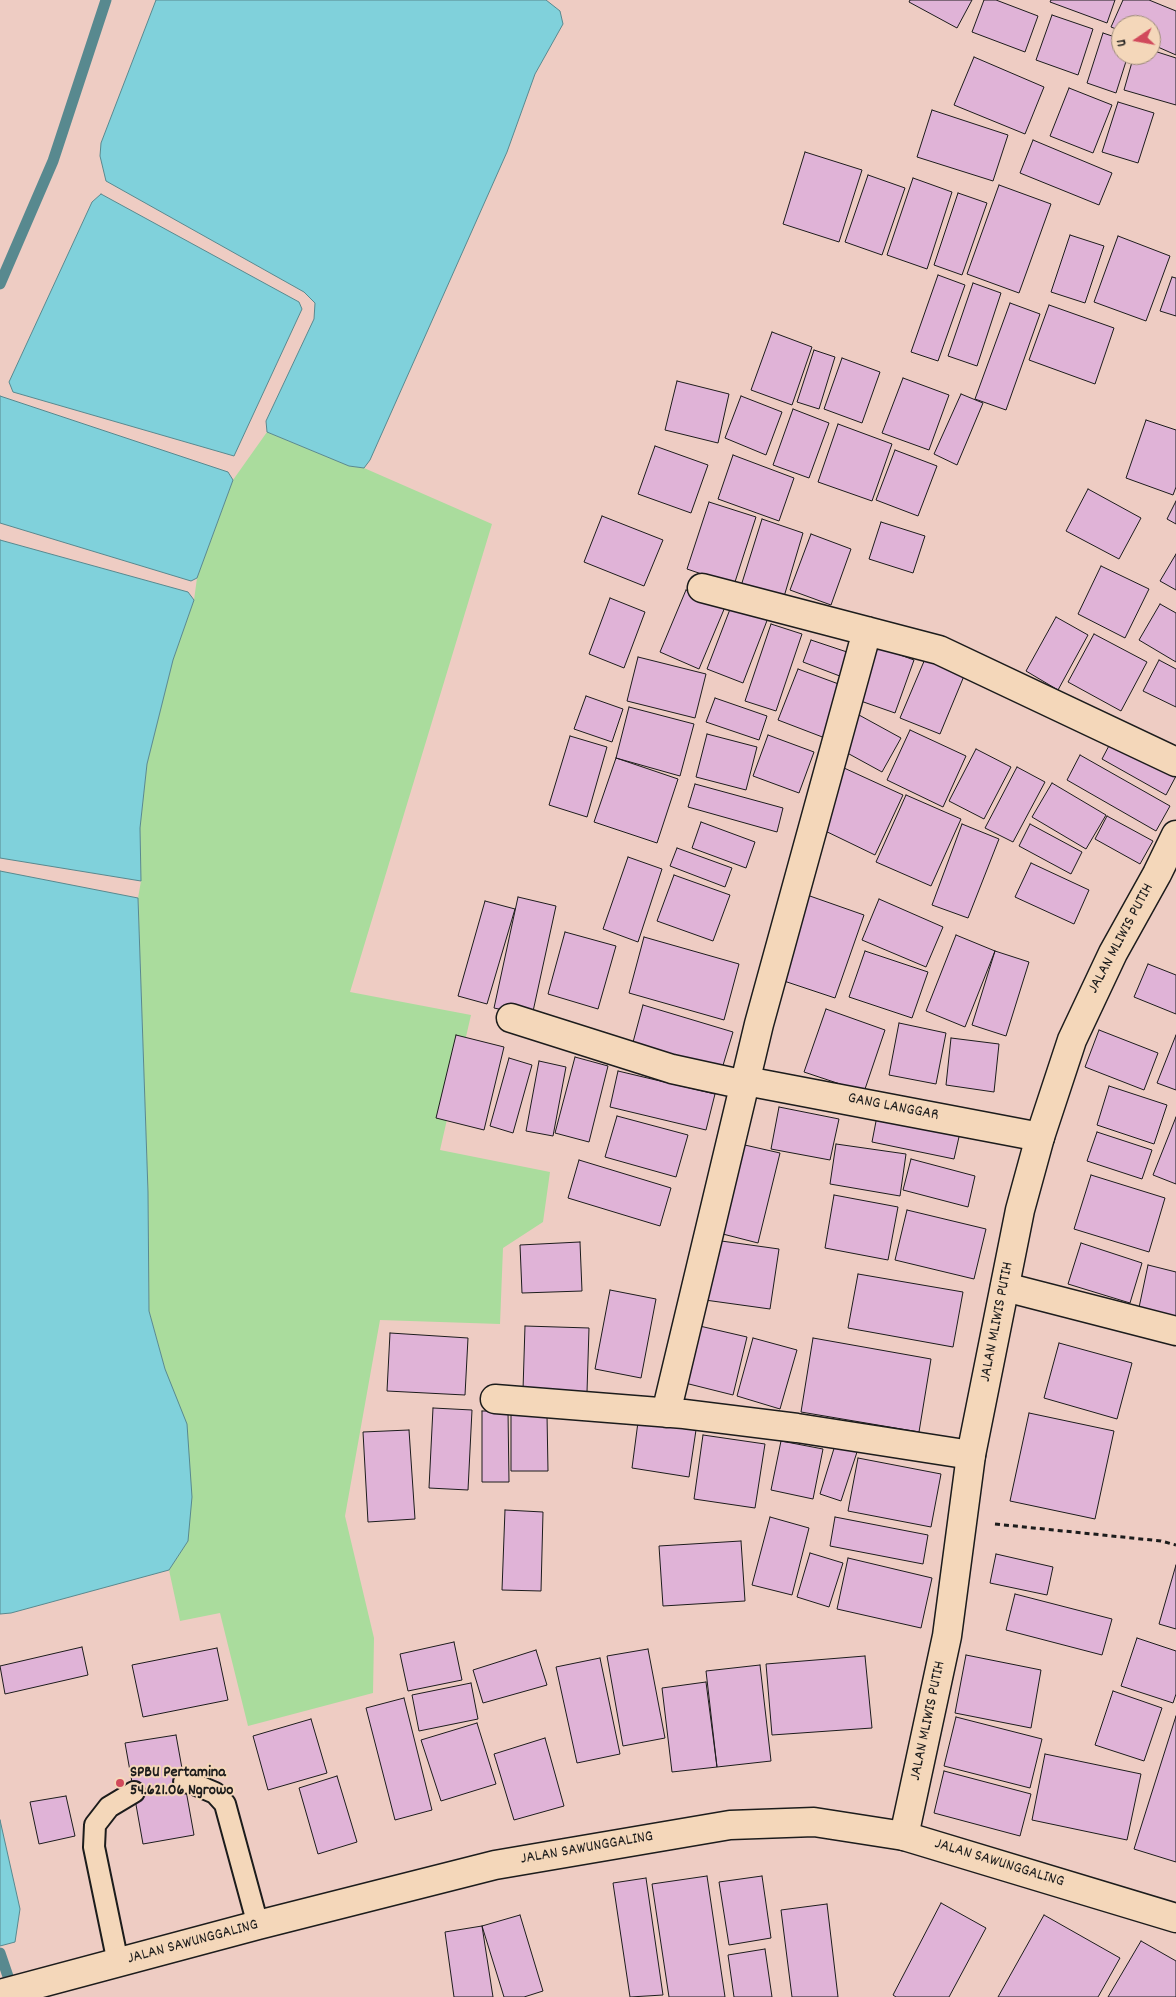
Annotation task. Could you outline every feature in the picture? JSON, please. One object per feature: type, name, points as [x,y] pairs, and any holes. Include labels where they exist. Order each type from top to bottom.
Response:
[{"type":"street","points":[[702,588],[939,650],[1176,762]]},
{"type":"street","points":[[666,1412],[759,1024],[867,632]]},
{"type":"street","name":"JALAN MLIWIS PUTIH","points":[[904,1836],[947,1636],[971,1455],[1020,1210],[1040,1136],[1072,1040],[1088,1003],[1176,835]]},
{"type":"street","name":"GANG LANGGAR","points":[[511,1018],[672,1069],[1040,1136]]},
{"type":"street","points":[[1004,1287],[1176,1331]]},
{"type":"street","points":[[496,1399],[666,1412],[797,1428],[971,1455]]},
{"type":"street","name":"JALAN SAWUNGGALING","points":[[0,1994],[258,1925],[495,1865],[730,1825],[814,1822],[904,1836],[1176,1918]]},
{"type":"lane","points":[[184,1782],[216,1793],[226,1804],[258,1925]]},
{"type":"lane","points":[[118,1963],[94,1847],[95,1825],[109,1807],[134,1792]]},
{"type":"path","points":[[962,1520],[1161,1541],[1176,1545]]},
{"type":"green space","points":[[267,432],[349,466],[364,468],[492,524],[350,992],[471,1015],[440,1150],[550,1172],[543,1222],[503,1248],[500,1324],[380,1320],[345,1516],[374,1638],[373,1693],[248,1726],[220,1613],[180,1621],[169,1570],[188,1541],[165,1369],[149,1311],[148,1192],[138,898],[141,881],[140,828],[147,764],[173,660],[194,600],[197,578],[233,480]]},
{"type":"water","points":[[156,0],[546,0],[560,11],[563,24],[535,74],[507,152],[370,460],[364,468],[349,466],[267,432],[266,421],[314,319],[315,303],[304,292],[106,181],[100,156],[101,143]]},
{"type":"water","points":[[101,194],[299,302],[302,309],[234,456],[13,392],[9,382],[92,202]]},
{"type":"water","points":[[0,396],[228,472],[233,480],[197,578],[191,581],[0,523]]},
{"type":"water","points":[[0,540],[188,592],[194,600],[173,660],[147,764],[140,828],[141,881],[0,858]]},
{"type":"water","points":[[0,871],[138,898],[148,1192],[149,1311],[165,1369],[187,1424],[192,1497],[188,1541],[169,1570],[11,1613],[0,1614]]},
{"type":"water","points":[[0,1820],[20,1909],[15,1942],[0,1946]]},
{"type":"building","points":[[910,0],[972,0],[957,28],[909,2]]},
{"type":"building","points":[[984,0],[996,0],[1038,16],[1025,52],[972,32]]},
{"type":"building","points":[[1051,0],[1115,0],[1107,23],[1050,2]]},
{"type":"building","points":[[1123,0],[1149,0],[1176,11],[1176,55],[1161,48],[1161,15],[1116,15]]},
{"type":"building","points":[[1052,15],[1093,29],[1078,75],[1036,60]]},
{"type":"building","points":[[1103,33],[1111,36],[1111,65],[1125,65],[1116,93],[1087,83]]},
{"type":"building","points":[[1161,53],[1176,58],[1176,105],[1124,90],[1131,65],[1161,65]]},
{"type":"building","points":[[974,57],[1044,87],[1025,134],[954,105]]},
{"type":"building","points":[[1069,88],[1112,105],[1093,153],[1050,136]]},
{"type":"building","points":[[1118,102],[1154,113],[1138,163],[1102,152]]},
{"type":"building","points":[[932,110],[1008,135],[993,181],[917,157]]},
{"type":"building","points":[[1033,140],[1112,173],[1099,205],[1020,173]]},
{"type":"building","points":[[805,152],[862,170],[839,242],[783,224]]},
{"type":"building","points":[[868,175],[905,188],[882,255],[845,242]]},
{"type":"building","points":[[913,178],[952,192],[927,269],[887,255]]},
{"type":"building","points":[[999,185],[1051,204],[1019,293],[967,274]]},
{"type":"building","points":[[958,193],[987,203],[962,275],[934,265]]},
{"type":"building","points":[[1070,235],[1104,246],[1085,303],[1051,292]]},
{"type":"building","points":[[1118,236],[1170,256],[1146,321],[1094,302]]},
{"type":"building","points":[[938,275],[965,285],[938,361],[911,352]]},
{"type":"building","points":[[1172,277],[1176,278],[1176,316],[1160,311]]},
{"type":"building","points":[[973,283],[1001,293],[977,366],[948,356]]},
{"type":"building","points":[[1010,303],[1040,314],[1006,410],[975,399]]},
{"type":"building","points":[[1049,305],[1114,328],[1095,384],[1029,360]]},
{"type":"building","points":[[772,332],[812,347],[792,405],[751,390]]},
{"type":"building","points":[[814,350],[835,357],[819,409],[797,402]]},
{"type":"building","points":[[842,358],[880,372],[862,423],[824,409]]},
{"type":"building","points":[[903,378],[949,395],[929,450],[882,433]]},
{"type":"building","points":[[677,381],[729,394],[718,443],[665,430]]},
{"type":"building","points":[[961,394],[983,403],[957,465],[934,454]]},
{"type":"building","points":[[741,396],[782,412],[766,455],[725,438]]},
{"type":"building","points":[[793,409],[829,423],[809,478],[773,465]]},
{"type":"building","points":[[1146,420],[1176,430],[1176,487],[1173,495],[1126,478]]},
{"type":"building","points":[[838,424],[892,444],[872,501],[818,482]]},
{"type":"building","points":[[655,446],[708,465],[691,513],[638,494]]},
{"type":"building","points":[[895,450],[937,466],[918,516],[876,500]]},
{"type":"building","points":[[733,455],[794,478],[779,521],[718,499]]},
{"type":"building","points":[[1088,489],[1141,518],[1119,559],[1066,531]]},
{"type":"building","points":[[1176,501],[1176,524],[1167,519]]},
{"type":"building","points":[[709,502],[756,517],[734,585],[687,569]]},
{"type":"building","points":[[602,516],[663,540],[644,586],[584,562]]},
{"type":"building","points":[[762,519],[803,533],[783,600],[741,586]]},
{"type":"building","points":[[881,522],[925,536],[913,573],[869,559]]},
{"type":"building","points":[[811,534],[851,549],[831,605],[790,590]]},
{"type":"building","points":[[1176,554],[1176,590],[1160,581]]},
{"type":"building","points":[[1101,566],[1149,589],[1125,638],[1078,614]]},
{"type":"building","points":[[686,590],[725,607],[699,669],[660,652]]},
{"type":"building","points":[[610,598],[645,612],[624,668],[589,654]]},
{"type":"building","points":[[732,604],[768,618],[743,683],[707,669]]},
{"type":"building","points":[[1160,604],[1176,613],[1176,662],[1139,640]]},
{"type":"building","points":[[1056,617],[1088,635],[1058,690],[1026,671]]},
{"type":"building","points":[[771,624],[802,634],[776,711],[745,701]]},
{"type":"building","points":[[1094,634],[1147,662],[1121,711],[1068,682]]},
{"type":"building","points":[[811,640],[853,654],[845,678],[803,662]]},
{"type":"building","points":[[873,645],[914,660],[895,713],[855,699]]},
{"type":"building","points":[[638,657],[706,674],[695,718],[627,701]]},
{"type":"building","points":[[925,659],[964,676],[940,734],[900,718]]},
{"type":"building","points":[[1159,660],[1176,669],[1176,707],[1143,691]]},
{"type":"building","points":[[798,669],[844,686],[825,738],[778,720]]},
{"type":"building","points":[[586,696],[623,709],[612,742],[574,729]]},
{"type":"building","points":[[715,698],[767,716],[759,740],[706,722]]},
{"type":"building","points":[[629,707],[694,724],[680,776],[616,758]]},
{"type":"building","points":[[859,715],[901,738],[882,772],[840,749]]},
{"type":"building","points":[[910,730],[966,756],[943,807],[887,780]]},
{"type":"building","points":[[707,734],[757,747],[746,790],[696,777]]},
{"type":"building","points":[[768,735],[814,752],[799,793],[753,776]]},
{"type":"building","points":[[570,736],[607,747],[587,817],[549,805]]},
{"type":"building","points":[[1112,740],[1176,776],[1166,795],[1102,759]]},
{"type":"building","points":[[976,749],[1011,767],[984,819],[949,801]]},
{"type":"building","points":[[1080,755],[1170,806],[1156,831],[1067,780]]},
{"type":"building","points":[[616,758],[678,779],[657,843],[594,822]]},
{"type":"building","points":[[1017,767],[1045,782],[1013,842],[985,828]]},
{"type":"building","points":[[844,768],[903,795],[875,855],[817,827]]},
{"type":"building","points":[[1052,783],[1106,815],[1086,849],[1032,817]]},
{"type":"building","points":[[695,784],[783,808],[777,832],[688,807]]},
{"type":"building","points":[[906,795],[961,819],[931,886],[876,862]]},
{"type":"building","points":[[1107,816],[1153,841],[1140,864],[1095,839]]},
{"type":"building","points":[[701,822],[755,842],[746,868],[692,848]]},
{"type":"building","points":[[962,824],[999,839],[968,918],[932,905]]},
{"type":"building","points":[[1030,824],[1082,852],[1071,874],[1019,846]]},
{"type":"building","points":[[677,848],[732,868],[725,887],[670,866]]},
{"type":"building","points":[[628,857],[662,869],[638,942],[603,929]]},
{"type":"building","points":[[1031,863],[1089,890],[1074,924],[1015,897]]},
{"type":"building","points":[[674,875],[730,895],[713,941],[657,921]]},
{"type":"building","points":[[807,895],[864,915],[835,998],[778,979]]},
{"type":"building","points":[[518,897],[556,906],[532,1016],[494,1008]]},
{"type":"building","points":[[879,899],[943,927],[926,967],[862,940]]},
{"type":"building","points":[[485,901],[515,909],[487,1004],[458,996]]},
{"type":"building","points":[[565,932],[616,946],[598,1009],[548,994]]},
{"type":"building","points":[[956,935],[995,951],[965,1027],[926,1011]]},
{"type":"building","points":[[644,937],[739,964],[724,1020],[629,993]]},
{"type":"building","points":[[865,951],[928,972],[912,1018],[849,997]]},
{"type":"building","points":[[995,951],[1029,962],[1006,1036],[972,1025]]},
{"type":"building","points":[[1148,964],[1176,975],[1176,1014],[1134,997]]},
{"type":"building","points":[[643,1005],[733,1032],[721,1072],[632,1046]]},
{"type":"building","points":[[826,1009],[885,1030],[864,1092],[804,1072]]},
{"type":"building","points":[[899,1023],[946,1033],[936,1084],[889,1075]]},
{"type":"building","points":[[1099,1030],[1158,1053],[1144,1090],[1085,1067]]},
{"type":"building","points":[[456,1035],[504,1047],[484,1130],[436,1118]]},
{"type":"building","points":[[1176,1035],[1176,1090],[1157,1083]]},
{"type":"building","points":[[951,1038],[999,1044],[994,1092],[946,1085]]},
{"type":"building","points":[[575,1057],[608,1066],[589,1142],[555,1133]]},
{"type":"building","points":[[509,1058],[532,1065],[513,1133],[490,1126]]},
{"type":"building","points":[[539,1061],[566,1067],[553,1136],[526,1131]]},
{"type":"building","points":[[618,1071],[715,1094],[706,1130],[610,1107]]},
{"type":"building","points":[[1109,1086],[1167,1105],[1154,1144],[1097,1125]]},
{"type":"building","points":[[779,1107],[839,1119],[830,1160],[771,1149]]},
{"type":"building","points":[[878,1111],[961,1128],[954,1159],[872,1142]]},
{"type":"building","points":[[617,1116],[688,1135],[676,1177],[605,1157]]},
{"type":"building","points":[[1176,1117],[1176,1184],[1153,1175]]},
{"type":"building","points":[[1097,1132],[1152,1150],[1142,1179],[1087,1161]]},
{"type":"building","points":[[736,1143],[780,1153],[758,1243],[715,1232]]},
{"type":"building","points":[[836,1144],[906,1154],[900,1196],[830,1184]]},
{"type":"building","points":[[911,1159],[975,1176],[968,1207],[903,1190]]},
{"type":"building","points":[[579,1160],[671,1188],[660,1226],[568,1198]]},
{"type":"building","points":[[1091,1175],[1165,1198],[1149,1252],[1074,1229]]},
{"type":"building","points":[[834,1195],[898,1207],[888,1260],[825,1248]]},
{"type":"building","points":[[907,1210],[986,1229],[974,1279],[895,1260]]},
{"type":"building","points":[[714,1240],[779,1249],[770,1309],[705,1300]]},
{"type":"building","points":[[580,1242],[582,1291],[522,1293],[520,1245]]},
{"type":"building","points":[[1081,1243],[1142,1263],[1130,1303],[1068,1284]]},
{"type":"building","points":[[1148,1265],[1176,1272],[1176,1325],[1137,1317]]},
{"type":"building","points":[[858,1274],[963,1292],[953,1347],[848,1328]]},
{"type":"building","points":[[610,1290],[656,1299],[641,1378],[595,1369]]},
{"type":"building","points":[[691,1324],[747,1337],[733,1395],[677,1381]]},
{"type":"building","points":[[525,1326],[589,1328],[587,1392],[523,1390]]},
{"type":"building","points":[[390,1333],[468,1338],[465,1395],[387,1391]]},
{"type":"building","points":[[753,1338],[797,1350],[780,1409],[737,1396]]},
{"type":"building","points":[[813,1338],[931,1359],[919,1432],[801,1412]]},
{"type":"building","points":[[1059,1343],[1132,1363],[1117,1419],[1044,1398]]},
{"type":"building","points":[[433,1408],[472,1410],[468,1490],[429,1488]]},
{"type":"building","points":[[482,1411],[508,1411],[509,1482],[482,1482]]},
{"type":"building","points":[[1029,1413],[1114,1431],[1095,1519],[1010,1501]]},
{"type":"building","points":[[511,1415],[547,1415],[548,1471],[511,1471]]},
{"type":"building","points":[[638,1422],[696,1430],[689,1477],[632,1468]]},
{"type":"building","points":[[409,1430],[415,1519],[368,1522],[363,1432]]},
{"type":"building","points":[[703,1435],[765,1444],[755,1508],[694,1499]]},
{"type":"building","points":[[781,1441],[823,1449],[813,1499],[771,1490]]},
{"type":"building","points":[[836,1442],[858,1449],[841,1501],[820,1494]]},
{"type":"building","points":[[858,1458],[941,1474],[931,1527],[848,1511]]},
{"type":"building","points":[[505,1510],[543,1512],[541,1591],[502,1590]]},
{"type":"building","points":[[770,1517],[809,1528],[792,1595],[752,1585]]},
{"type":"building","points":[[835,1517],[928,1535],[923,1564],[830,1546]]},
{"type":"building","points":[[741,1541],[745,1601],[663,1606],[659,1546]]},
{"type":"building","points":[[810,1553],[843,1563],[829,1607],[797,1597]]},
{"type":"building","points":[[996,1554],[1053,1567],[1047,1595],[990,1583]]},
{"type":"building","points":[[848,1558],[932,1578],[921,1628],[837,1609]]},
{"type":"building","points":[[1176,1565],[1176,1629],[1159,1624]]},
{"type":"building","points":[[1015,1594],[1112,1619],[1102,1655],[1006,1630]]},
{"type":"building","points":[[1137,1638],[1176,1651],[1176,1694],[1173,1703],[1121,1686]]},
{"type":"building","points":[[454,1642],[462,1680],[408,1691],[400,1654]]},
{"type":"building","points":[[82,1647],[88,1675],[5,1694],[0,1666]]},
{"type":"building","points":[[217,1648],[228,1700],[143,1717],[132,1665]]},
{"type":"building","points":[[648,1649],[665,1738],[623,1746],[607,1656]]},
{"type":"building","points":[[536,1650],[547,1685],[483,1703],[473,1670]]},
{"type":"building","points":[[966,1655],[1041,1670],[1031,1728],[955,1713]]},
{"type":"building","points":[[865,1656],[872,1728],[772,1735],[766,1664]]},
{"type":"building","points":[[600,1658],[620,1754],[577,1763],[556,1667]]},
{"type":"building","points":[[760,1665],[771,1761],[717,1767],[706,1671]]},
{"type":"building","points":[[706,1682],[717,1767],[672,1772],[662,1688]]},
{"type":"building","points":[[471,1683],[478,1719],[419,1731],[412,1695]]},
{"type":"building","points":[[1113,1691],[1162,1708],[1144,1761],[1095,1745]]},
{"type":"building","points":[[404,1698],[432,1810],[395,1820],[366,1708]]},
{"type":"building","points":[[1176,1716],[1176,1862],[1134,1849]]},
{"type":"building","points":[[956,1717],[1042,1739],[1030,1788],[944,1766]]},
{"type":"building","points":[[311,1719],[327,1773],[268,1790],[253,1736]]},
{"type":"building","points":[[477,1723],[496,1784],[441,1801],[421,1740]]},
{"type":"building","points":[[176,1735],[194,1835],[143,1844],[125,1743]]},
{"type":"building","points":[[545,1738],[564,1806],[514,1820],[494,1754]]},
{"type":"building","points":[[1045,1754],[1141,1774],[1127,1840],[1032,1820]]},
{"type":"building","points":[[944,1771],[1031,1794],[1020,1836],[934,1813]]},
{"type":"building","points":[[337,1776],[357,1842],[318,1854],[299,1788]]},
{"type":"building","points":[[66,1796],[75,1836],[39,1844],[30,1802]]},
{"type":"building","points":[[707,1876],[725,1997],[669,1997],[652,1884]]},
{"type":"building","points":[[762,1876],[771,1938],[729,1945],[719,1882]]},
{"type":"building","points":[[646,1878],[663,1995],[630,1997],[613,1883]]},
{"type":"building","points":[[941,1903],[986,1928],[949,1997],[896,1997],[893,1995]]},
{"type":"building","points":[[827,1904],[838,1997],[792,1997],[781,1910]]},
{"type":"building","points":[[520,1915],[543,1991],[524,1997],[504,1997],[482,1926]]},
{"type":"building","points":[[1044,1915],[1120,1958],[1098,1997],[998,1997]]},
{"type":"building","points":[[482,1926],[493,1997],[454,1997],[445,1932]]},
{"type":"building","points":[[1141,1941],[1176,1961],[1176,1997],[1108,1997]]},
{"type":"building","points":[[765,1949],[772,1997],[734,1997],[728,1955]]},
{"type":"waterway","points":[[0,284],[53,161],[106,0]]},
{"type":"waterway","points":[[0,1953],[13,1991]]},
{"type":"place","name":"SPBU Pertamina 54.621.06 Ngrowo","points":[[120,1783]]}]
